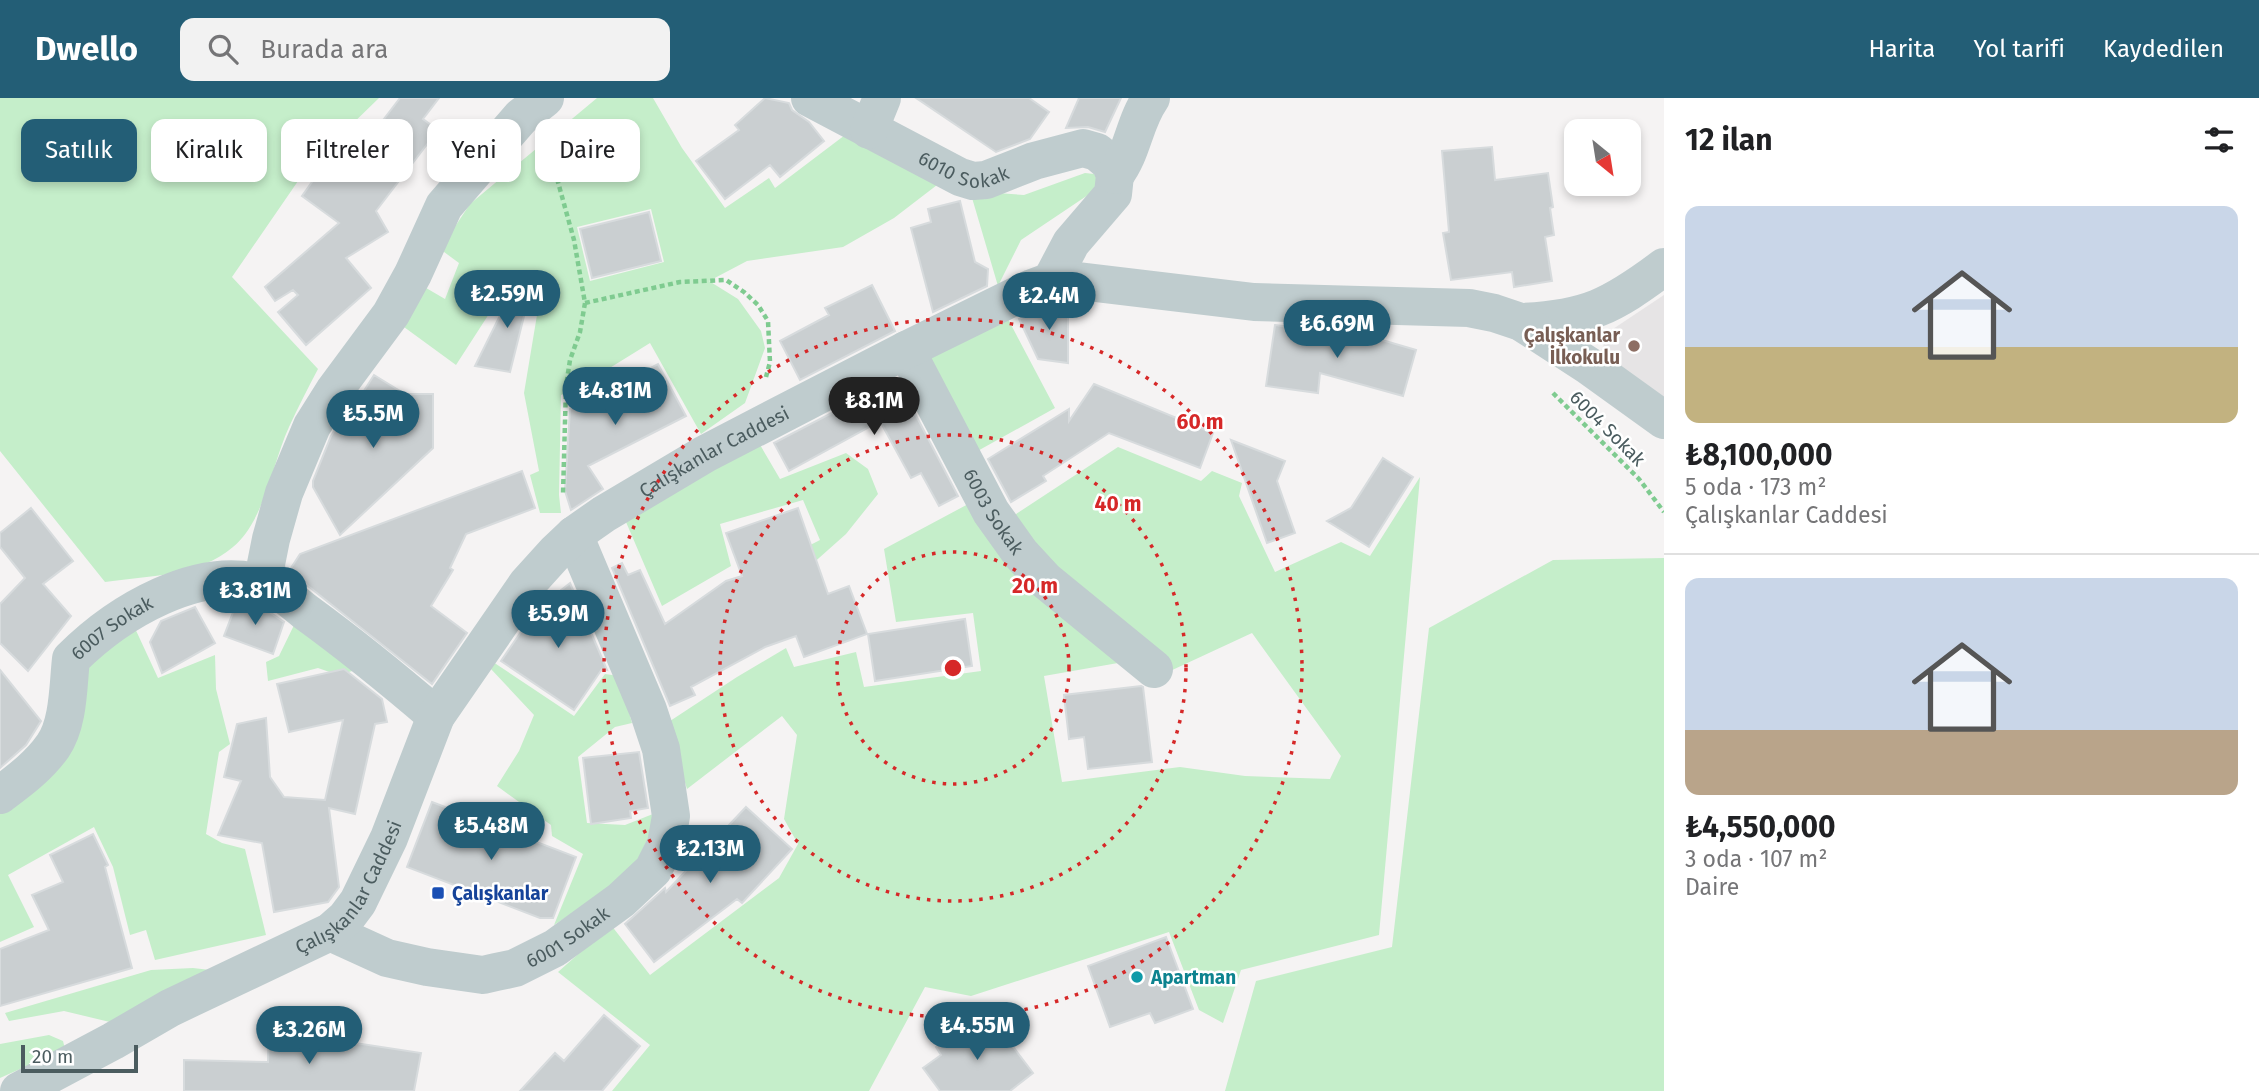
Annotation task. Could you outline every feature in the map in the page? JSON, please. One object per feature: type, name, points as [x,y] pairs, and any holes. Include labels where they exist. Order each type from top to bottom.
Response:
[{"type":"street","name":"6010 Sokak","points":[[810,98],[876,114],[960,177],[972,181],[986,180],[1083,148],[1097,152],[1110,163],[1115,175]]},
{"type":"street","points":[[1051,281],[1071,243],[1113,194],[1115,175],[1124,164],[1143,110],[1151,98]]},
{"type":"street","points":[[271,586],[266,564],[271,539],[284,493],[312,426],[334,391],[391,314],[414,274],[444,206],[521,117],[541,102]]},
{"type":"street","points":[[1521,322],[1579,316],[1599,309],[1636,288],[1664,267]]},
{"type":"street","name":"Çalışkanlar Caddesi","points":[[19,1091],[170,1007],[330,932],[346,918],[358,902],[389,838],[436,716],[527,584],[574,535],[604,514],[753,428],[906,350],[1051,281],[1070,280],[1254,302],[1469,308],[1494,313],[1521,322],[1589,366],[1664,420]]},
{"type":"street","name":"6003 Sokak","points":[[906,350],[991,512],[1021,554],[1045,580],[1154,669]]},
{"type":"street","name":"6001 Sokak","points":[[330,932],[387,958],[483,975],[514,968],[555,948],[610,908],[653,870],[666,844],[671,816],[661,749],[648,710],[574,535]]},
{"type":"street","name":"6007 Sokak","points":[[0,795],[29,773],[55,744],[64,716],[71,659],[113,623],[145,604],[220,580],[241,579],[271,586],[366,656],[436,716]]},
{"type":"path","points":[[541,102],[574,240],[585,303],[566,386],[562,492],[574,535]]},
{"type":"path","points":[[585,303],[680,282],[726,280],[744,292],[758,305],[768,321],[770,337],[770,362],[753,428]]},
{"type":"path","name":"6004 Sokak","points":[[1545,384],[1639,479],[1664,512]]},
{"type":"shaded area","name":"Çalışkanlar İlkokulu","points":[[1664,295],[1664,410],[1596,362],[1610,331]]},
{"type":"green space","points":[[0,98],[379,98],[357,119],[281,119],[281,182],[297,182],[232,277],[318,369],[289,427],[267,491],[253,522],[233,547],[220,557],[189,569],[105,582],[0,451]]},
{"type":"green space","points":[[597,98],[653,98],[682,148],[725,208],[769,178],[775,188],[845,135],[937,185],[894,218],[843,247],[747,261],[709,281],[738,299],[761,331],[765,348],[745,403],[701,434],[650,343],[571,392],[561,395],[561,513],[540,513],[530,475],[539,471],[524,393],[538,309],[507,286],[456,365],[404,327],[421,285],[445,299],[459,263],[440,249],[470,204],[496,182],[521,182],[521,161],[535,150],[535,182],[640,182],[640,119],[572,119]],"holes":[[[651,209],[664,262],[590,281],[577,227]]]},
{"type":"green space","points":[[1085,173],[1094,174],[1099,182],[1091,193],[1021,240],[998,286],[970,191],[1024,195]]},
{"type":"green space","points":[[1008,319],[1055,408],[974,453],[925,361]]},
{"type":"green space","points":[[759,443],[780,479],[846,453],[868,469],[878,494],[846,534],[792,582],[783,559],[820,540],[803,500],[720,524],[731,566],[662,606],[626,522]]},
{"type":"green space","points":[[1118,447],[1201,481],[1212,471],[1242,483],[1239,496],[1275,572],[1341,542],[1370,556],[1420,477],[1379,935],[1241,970],[1223,1023],[1199,1010],[1169,932],[971,996],[925,987],[869,1091],[612,1091],[650,1045],[558,972],[611,925],[650,975],[779,878],[798,844],[784,819],[797,735],[782,716],[687,789],[667,723],[786,648],[794,667],[856,652],[864,687],[981,671],[973,613],[896,622],[884,549],[972,502],[1118,663],[1044,676],[1062,782],[1180,767],[1245,776],[1330,779],[1341,756],[1252,633],[1168,672],[1055,574],[1013,516]]},
{"type":"green space","points":[[1664,558],[1664,1091],[1225,1091],[1256,981],[1392,947],[1429,628],[1553,560]]},
{"type":"green space","points":[[297,619],[363,668],[338,675],[318,668],[268,681],[266,662],[279,656]]},
{"type":"green space","points":[[133,624],[158,678],[215,655],[216,689],[230,744],[219,752],[206,834],[222,843],[245,849],[266,935],[155,960],[146,930],[130,935],[113,867],[94,827],[8,875],[34,927],[0,942],[0,806],[82,680],[96,652]]},
{"type":"green space","points":[[493,662],[574,716],[605,674],[619,676],[632,723],[615,727],[578,757],[587,823],[625,825],[653,814],[655,823],[630,876],[554,925],[583,854],[552,836],[551,825],[497,786],[519,751],[534,715],[490,668]]},
{"type":"green space","points":[[151,970],[210,970],[114,1023],[64,1011],[9,1021],[5,1013]]},
{"type":"green space","points":[[49,1035],[63,1041],[65,1049],[0,1078],[0,1044]]},
{"type":"building","points":[[400,98],[439,98],[423,119],[427,122],[427,144],[413,163],[413,119],[384,119]]},
{"type":"building","points":[[765,98],[789,103],[792,110],[809,122],[824,141],[780,177],[770,165],[725,199],[696,161],[739,130],[735,125]]},
{"type":"building","points":[[916,98],[1029,98],[1049,112],[1030,139],[996,152]]},
{"type":"building","points":[[1079,98],[1121,98],[1105,132],[1088,127],[1066,128]]},
{"type":"building","points":[[1492,147],[1495,180],[1548,173],[1554,235],[1545,237],[1552,281],[1514,287],[1512,272],[1451,280],[1443,233],[1449,232],[1442,151]]},
{"type":"building","points":[[312,182],[398,182],[376,211],[388,232],[346,258],[371,288],[306,345],[278,312],[298,295],[293,290],[275,301],[265,287],[339,223],[302,196]]},
{"type":"building","points":[[960,201],[975,262],[988,269],[987,286],[933,312],[911,228],[931,222],[928,209]]},
{"type":"building","points":[[649,212],[661,261],[592,278],[580,229]]},
{"type":"building","points":[[520,275],[533,280],[510,372],[475,366]]},
{"type":"building","points":[[872,285],[895,331],[800,380],[780,341],[829,315],[825,308]]},
{"type":"building","points":[[1068,302],[1068,363],[1038,359],[1019,319],[1038,309]]},
{"type":"building","points":[[1275,325],[1347,334],[1348,330],[1416,350],[1403,396],[1320,373],[1318,393],[1266,386]]},
{"type":"building","points":[[658,364],[686,416],[588,466],[603,489],[571,510],[565,491],[570,409]]},
{"type":"building","points":[[374,375],[405,394],[433,394],[433,448],[340,535],[313,487],[313,481],[331,436]]},
{"type":"building","points":[[897,379],[958,496],[939,506],[921,473],[911,478],[880,421],[789,471],[774,443]]},
{"type":"building","points":[[1094,384],[1213,433],[1200,468],[1109,433],[1043,476],[1046,481],[1011,502],[988,459],[1069,409],[1069,421]]},
{"type":"building","points":[[1231,440],[1285,461],[1277,481],[1295,533],[1267,543]]},
{"type":"building","points":[[1383,458],[1413,477],[1369,547],[1327,521],[1351,508]]},
{"type":"building","points":[[522,471],[535,508],[466,534],[450,568],[453,570],[431,606],[467,633],[432,684],[289,571],[300,554]]},
{"type":"building","points":[[31,508],[73,561],[43,584],[71,616],[28,671],[0,643],[0,604],[25,578],[0,547],[0,533]]},
{"type":"building","points":[[798,508],[828,594],[849,586],[867,634],[804,657],[796,636],[765,647],[691,687],[695,695],[670,706],[612,568],[622,563],[628,575],[640,570],[665,624],[726,581],[742,576],[726,533]]},
{"type":"building","points":[[570,583],[607,670],[602,669],[574,710],[501,661],[536,610]]},
{"type":"building","points":[[237,602],[262,607],[284,622],[273,654],[224,636]]},
{"type":"building","points":[[195,607],[215,643],[162,673],[150,642],[161,621]]},
{"type":"building","points":[[965,619],[972,666],[875,681],[868,634]]},
{"type":"building","points":[[344,669],[382,699],[387,722],[375,724],[355,814],[329,808],[339,887],[328,902],[274,912],[262,843],[218,835],[241,781],[224,777],[237,724],[266,718],[270,777],[284,797],[325,800],[343,720],[289,732],[277,684]]},
{"type":"building","points":[[0,670],[41,721],[26,745],[0,768]]},
{"type":"building","points":[[1141,686],[1152,762],[1088,769],[1084,737],[1069,739],[1064,695]]},
{"type":"building","points":[[639,752],[648,808],[630,811],[631,818],[591,824],[583,758]]},
{"type":"building","points":[[432,802],[576,857],[553,918],[540,918],[407,867]]},
{"type":"building","points":[[746,807],[792,849],[742,903],[737,899],[654,962],[625,924],[665,888],[666,892]]},
{"type":"building","points":[[93,834],[108,865],[105,867],[132,968],[0,1006],[0,949],[49,930],[32,895],[63,882],[50,855]]},
{"type":"building","name":"Apartman","points":[[1166,937],[1193,1009],[1155,1023],[1150,1013],[1110,1027],[1088,966]]},
{"type":"building","points":[[980,1014],[1002,1043],[1008,1040],[1033,1073],[1010,1091],[940,1091],[923,1068],[941,1055],[936,1047]]},
{"type":"building","points":[[604,1015],[640,1046],[602,1091],[520,1091],[555,1053],[564,1061]]},
{"type":"building","points":[[332,1023],[329,1039],[421,1053],[414,1091],[184,1091],[184,1060],[268,1062],[269,1024]]},
{"type":"place","name":"Çalışkanlar İlkokulu","points":[[1634,346]]},
{"type":"place","name":"Çalışkanlar","points":[[438,893]]},
{"type":"place","name":"Apartman","points":[[1137,977]]}]
